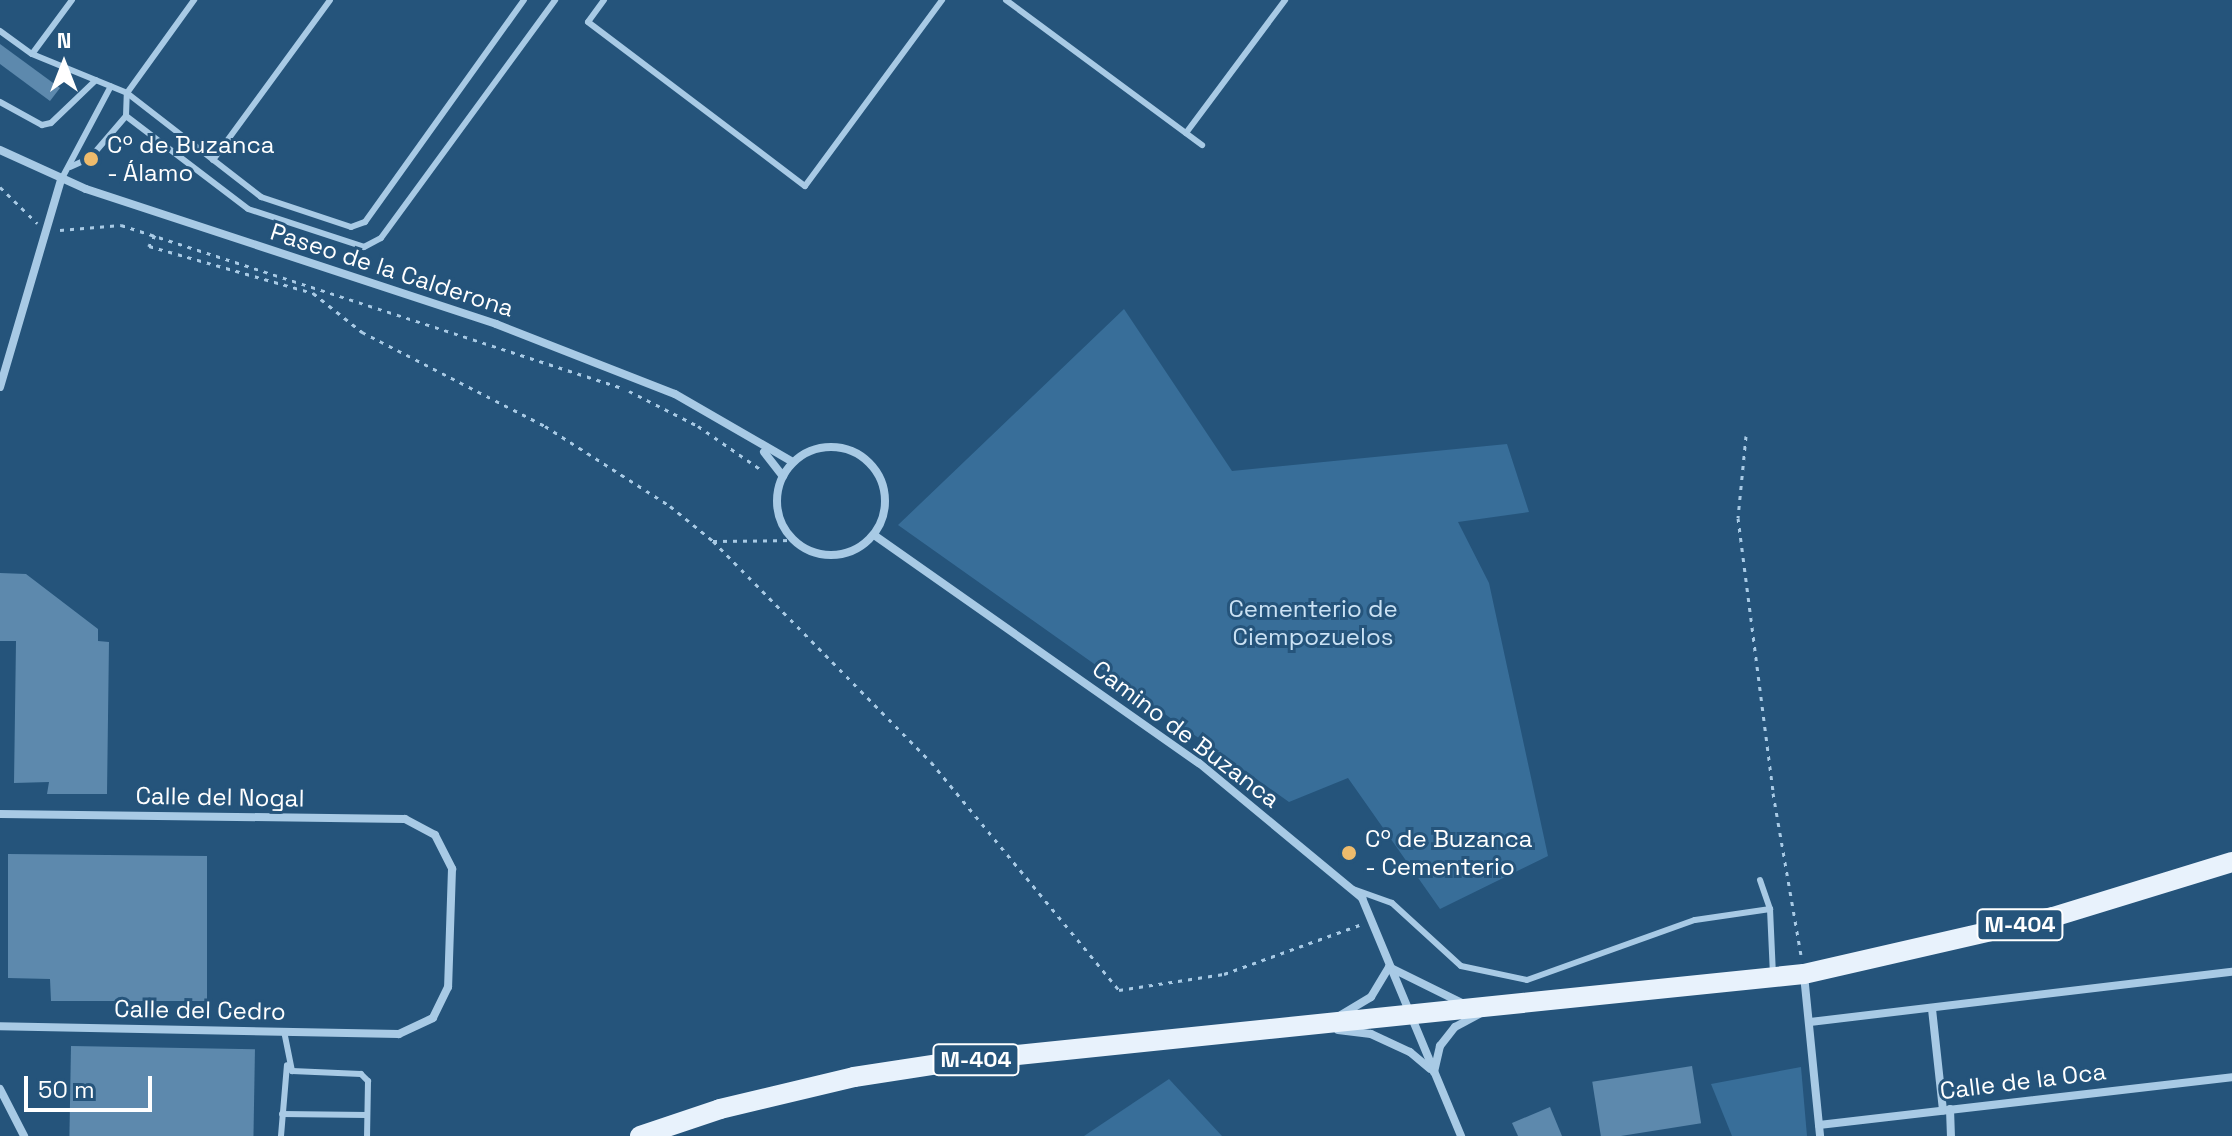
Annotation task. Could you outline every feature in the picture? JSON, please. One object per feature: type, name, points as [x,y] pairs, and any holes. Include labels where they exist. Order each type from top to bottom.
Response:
[{"type":"main road","name":"M-404","points":[[640,1136],[720,1109],[854,1077],[959,1061],[1486,1011],[1804,974],[2053,917],[2232,862]]},
{"type":"street","name":"Paseo de la Calderona","points":[[0,150],[61,180],[496,324],[675,394],[761,449],[793,462]]},
{"type":"street","points":[[0,387],[61,180]]},
{"type":"street","points":[[832,447],[856,452],[870,463],[886,501],[874,535],[861,547],[832,556],[808,550],[793,540],[779,515],[779,487],[783,476],[793,462],[808,452],[832,447]]},
{"type":"street","name":"Paseo de la Calderona","points":[[761,449],[783,476]]},
{"type":"street","name":"Camino de Buzanca","points":[[874,535],[1199,763],[1362,898],[1461,1136]]},
{"type":"street","name":"Calle del Nogal","points":[[0,814],[405,819],[435,835],[452,869],[448,987],[433,1018],[399,1034]]},
{"type":"street","points":[[1320,1027],[1371,997],[1389,967],[1442,996],[1486,1011]]},
{"type":"street","points":[[1810,1022],[2232,972]]},
{"type":"street","points":[[1804,974],[1820,1136]]},
{"type":"street","points":[[1932,1009],[1951,1136]]},
{"type":"street","points":[[1320,1027],[1371,1034],[1410,1052],[1434,1073],[1440,1046],[1455,1027],[1486,1011]]},
{"type":"street","name":"Calle del Cedro","points":[[0,1026],[399,1034]]},
{"type":"street","name":"Calle de la Oca","points":[[1819,1125],[2232,1077]]},
{"type":"street","points":[[0,1089],[24,1136]]},
{"type":"lane","points":[[32,54],[72,0]]},
{"type":"lane","points":[[70,167],[90,158],[126,116],[127,93],[194,0]]},
{"type":"lane","points":[[213,160],[330,0]]},
{"type":"lane","points":[[126,116],[248,209],[364,247],[381,238],[555,0]]},
{"type":"lane","points":[[604,0],[588,22],[805,186],[942,0]]},
{"type":"lane","points":[[1006,0],[1202,145]]},
{"type":"lane","points":[[1186,133],[1285,0]]},
{"type":"lane","points":[[0,31],[32,54],[127,93],[261,197],[351,227],[365,222],[528,1]]},
{"type":"lane","points":[[0,102],[42,125],[51,123],[96,80]]},
{"type":"lane","points":[[61,180],[70,167],[83,132],[111,86]]},
{"type":"lane","points":[[1760,880],[1770,909],[1773,978]]},
{"type":"lane","points":[[1349,887],[1392,903],[1461,966],[1527,980],[1695,920],[1770,909]]},
{"type":"lane","points":[[281,1136],[287,1065],[284,1031]]},
{"type":"lane","points":[[287,1065],[292,1071],[361,1074],[368,1081],[367,1136]]},
{"type":"lane","points":[[282,1114],[367,1115]]},
{"type":"path","points":[[0,187],[8,199],[34,222],[47,226],[121,225],[628,390],[698,426],[779,487]]},
{"type":"path","points":[[0,197],[8,199]]},
{"type":"path","points":[[155,235],[149,246],[313,293],[362,332],[545,426],[670,506],[713,541],[931,762],[1119,990],[1224,974],[1371,921]]},
{"type":"path","points":[[1746,436],[1738,518],[1773,793],[1804,974]]},
{"type":"path","points":[[713,541],[793,540]]},
{"type":"green space","name":"Cementerio de Ciempozuelos","points":[[1124,309],[1232,471],[1507,444],[1529,512],[1458,522],[1489,583],[1548,856],[1440,909],[1348,778],[1289,802],[898,525]]},
{"type":"green space","points":[[1801,1067],[1807,1136],[1732,1136],[1711,1084]]},
{"type":"green space","points":[[1169,1079],[1222,1136],[1084,1136]]},
{"type":"building","points":[[0,44],[60,88],[50,101],[0,64]]},
{"type":"building","points":[[0,573],[26,574],[98,629],[98,641],[109,642],[107,794],[47,794],[49,782],[14,783],[16,641],[0,641]]},
{"type":"building","points":[[8,854],[207,856],[207,1001],[51,1001],[50,979],[8,978]]},
{"type":"building","points":[[71,1046],[255,1049],[253,1136],[69,1136]]},
{"type":"building","points":[[1692,1066],[1701,1123],[1621,1136],[1601,1136],[1592,1082]]},
{"type":"building","points":[[1550,1107],[1562,1136],[1518,1136],[1512,1123]]},
{"type":"place","name":"Cº de Buzanca - Álamo","points":[[91,159]]},
{"type":"place","name":"Cº de Buzanca - Cementerio","points":[[1349,853]]}]
